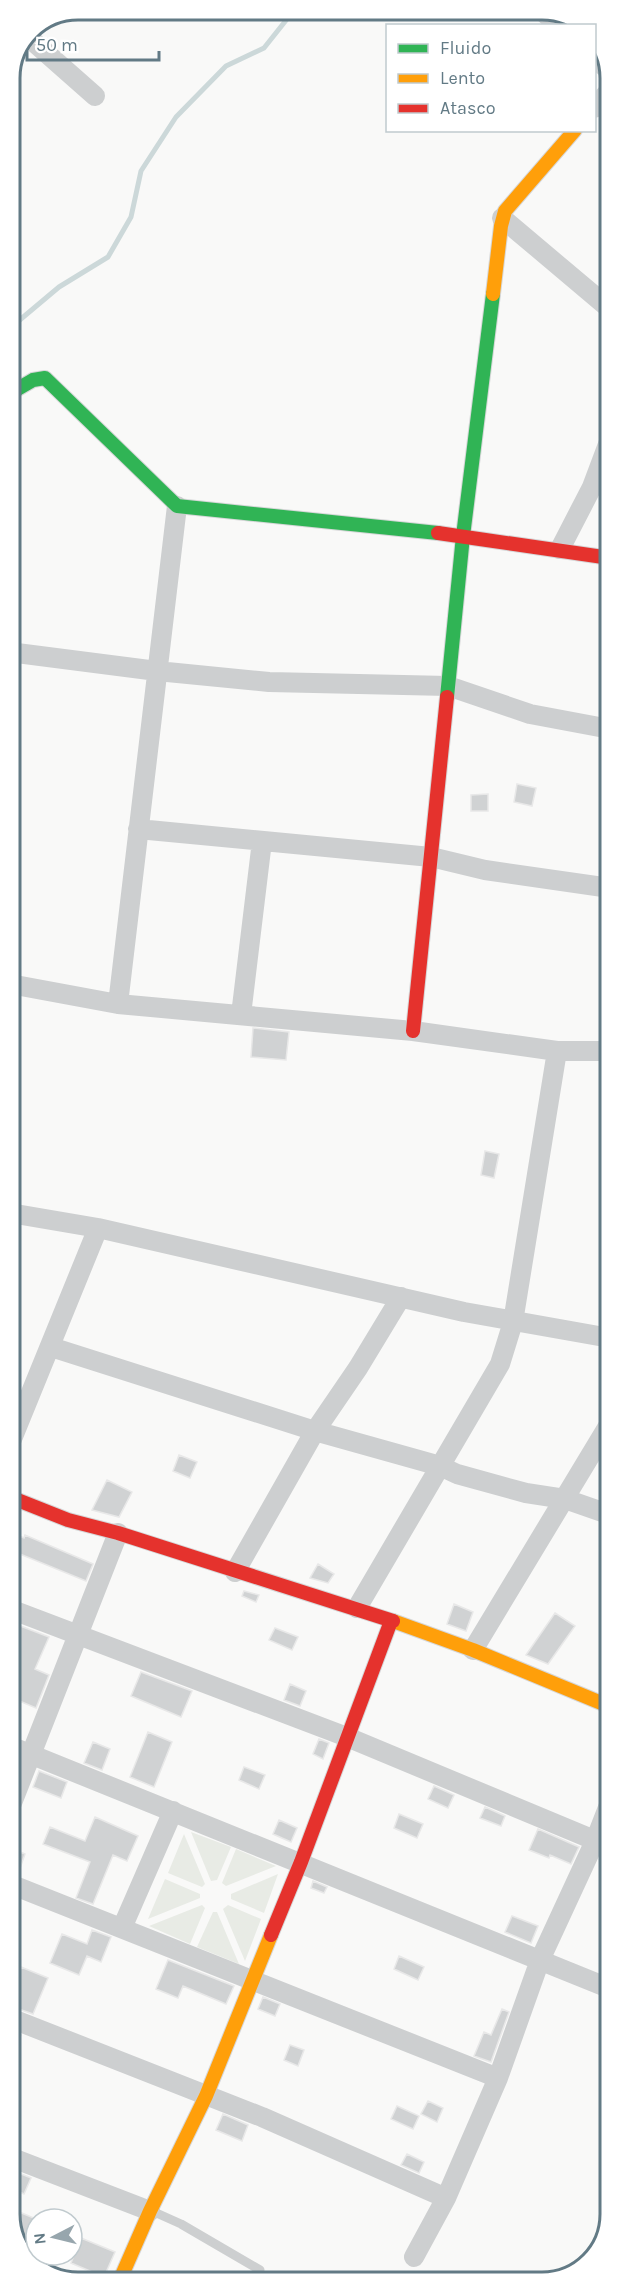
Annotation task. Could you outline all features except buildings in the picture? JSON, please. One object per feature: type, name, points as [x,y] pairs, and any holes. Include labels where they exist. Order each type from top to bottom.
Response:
[{"type":"street","points":[[33,41],[95,96]]},
{"type":"street","points":[[413,1031],[463,536],[502,218],[505,211],[573,132]]},
{"type":"street","points":[[502,218],[600,301]]},
{"type":"street","points":[[20,388],[33,380],[45,378],[177,506],[463,536],[600,556]]},
{"type":"street","points":[[560,549],[592,487],[600,466]]},
{"type":"street","points":[[118,1004],[177,506]]},
{"type":"street","points":[[20,653],[157,671],[269,682],[448,686],[530,714],[600,727]]},
{"type":"street","points":[[138,829],[431,857],[485,870],[600,887]]},
{"type":"street","points":[[241,1015],[262,841]]},
{"type":"street","points":[[20,986],[118,1004],[413,1031],[557,1051],[600,1051]]},
{"type":"street","points":[[357,1608],[501,1364],[513,1322],[557,1051]]},
{"type":"street","points":[[20,1215],[98,1228],[513,1322],[600,1336]]},
{"type":"street","points":[[20,1420],[98,1228]]},
{"type":"street","points":[[235,1572],[315,1431],[358,1368],[401,1297]]},
{"type":"street","points":[[51,1347],[315,1431],[440,1466],[458,1474],[526,1493],[565,1499],[600,1511]]},
{"type":"street","points":[[472,1650],[600,1440]]},
{"type":"street","points":[[20,1501],[68,1520],[118,1533],[235,1572],[357,1608],[600,1699]]},
{"type":"street","points":[[20,1785],[118,1533]]},
{"type":"street","points":[[20,1613],[347,1737],[600,1843]]},
{"type":"street","points":[[124,2271],[206,2096],[301,1862],[391,1621]]},
{"type":"street","points":[[20,1749],[600,1985]]},
{"type":"street","points":[[122,1929],[173,1811]]},
{"type":"street","points":[[414,2257],[446,2198],[498,2078],[540,1960],[600,1850]]},
{"type":"street","points":[[20,1888],[498,2078]]},
{"type":"street","points":[[20,2022],[262,2117],[446,2198]]},
{"type":"street","points":[[20,2161],[150,2211]]},
{"type":"lane","points":[[150,2211],[181,2224],[260,2270]]},
{"type":"shaded area","points":[[191,1832],[231,1847],[217,1880],[211,1881]]},
{"type":"shaded area","points":[[184,1834],[205,1884],[202,1887],[168,1873]]},
{"type":"shaded area","points":[[236,1849],[276,1866],[226,1886],[222,1883]]},
{"type":"shaded area","points":[[278,1874],[264,1913],[231,1899],[231,1894]]},
{"type":"shaded area","points":[[165,1879],[200,1894],[200,1898],[148,1919]]},
{"type":"shaded area","points":[[202,1905],[205,1908],[190,1944],[149,1926]]},
{"type":"shaded area","points":[[228,1905],[261,1919],[245,1961],[223,1909]]},
{"type":"shaded area","points":[[213,1912],[217,1912],[239,1964],[197,1947]]},
{"type":"waterway","points":[[20,320],[59,287],[108,257],[131,217],[141,171],[176,117],[226,66],[264,48],[286,20]]},
{"type":"traffic: fast","points":[[447,697],[463,536],[493,294]]},
{"type":"traffic: fast","points":[[20,388],[33,380],[45,378],[177,506],[438,533]]},
{"type":"traffic: slow","points":[[493,294],[501,226],[505,211],[573,132]]},
{"type":"traffic: slow","points":[[393,1621],[473,1650],[600,1702]]},
{"type":"traffic: slow","points":[[124,2271],[206,2096],[271,1935]]},
{"type":"traffic: jam","points":[[438,533],[600,557]]},
{"type":"traffic: jam","points":[[413,1031],[447,697]]},
{"type":"traffic: jam","points":[[20,1501],[68,1520],[118,1533],[393,1621]]},
{"type":"traffic: jam","points":[[271,1935],[301,1862],[391,1621]]}]
